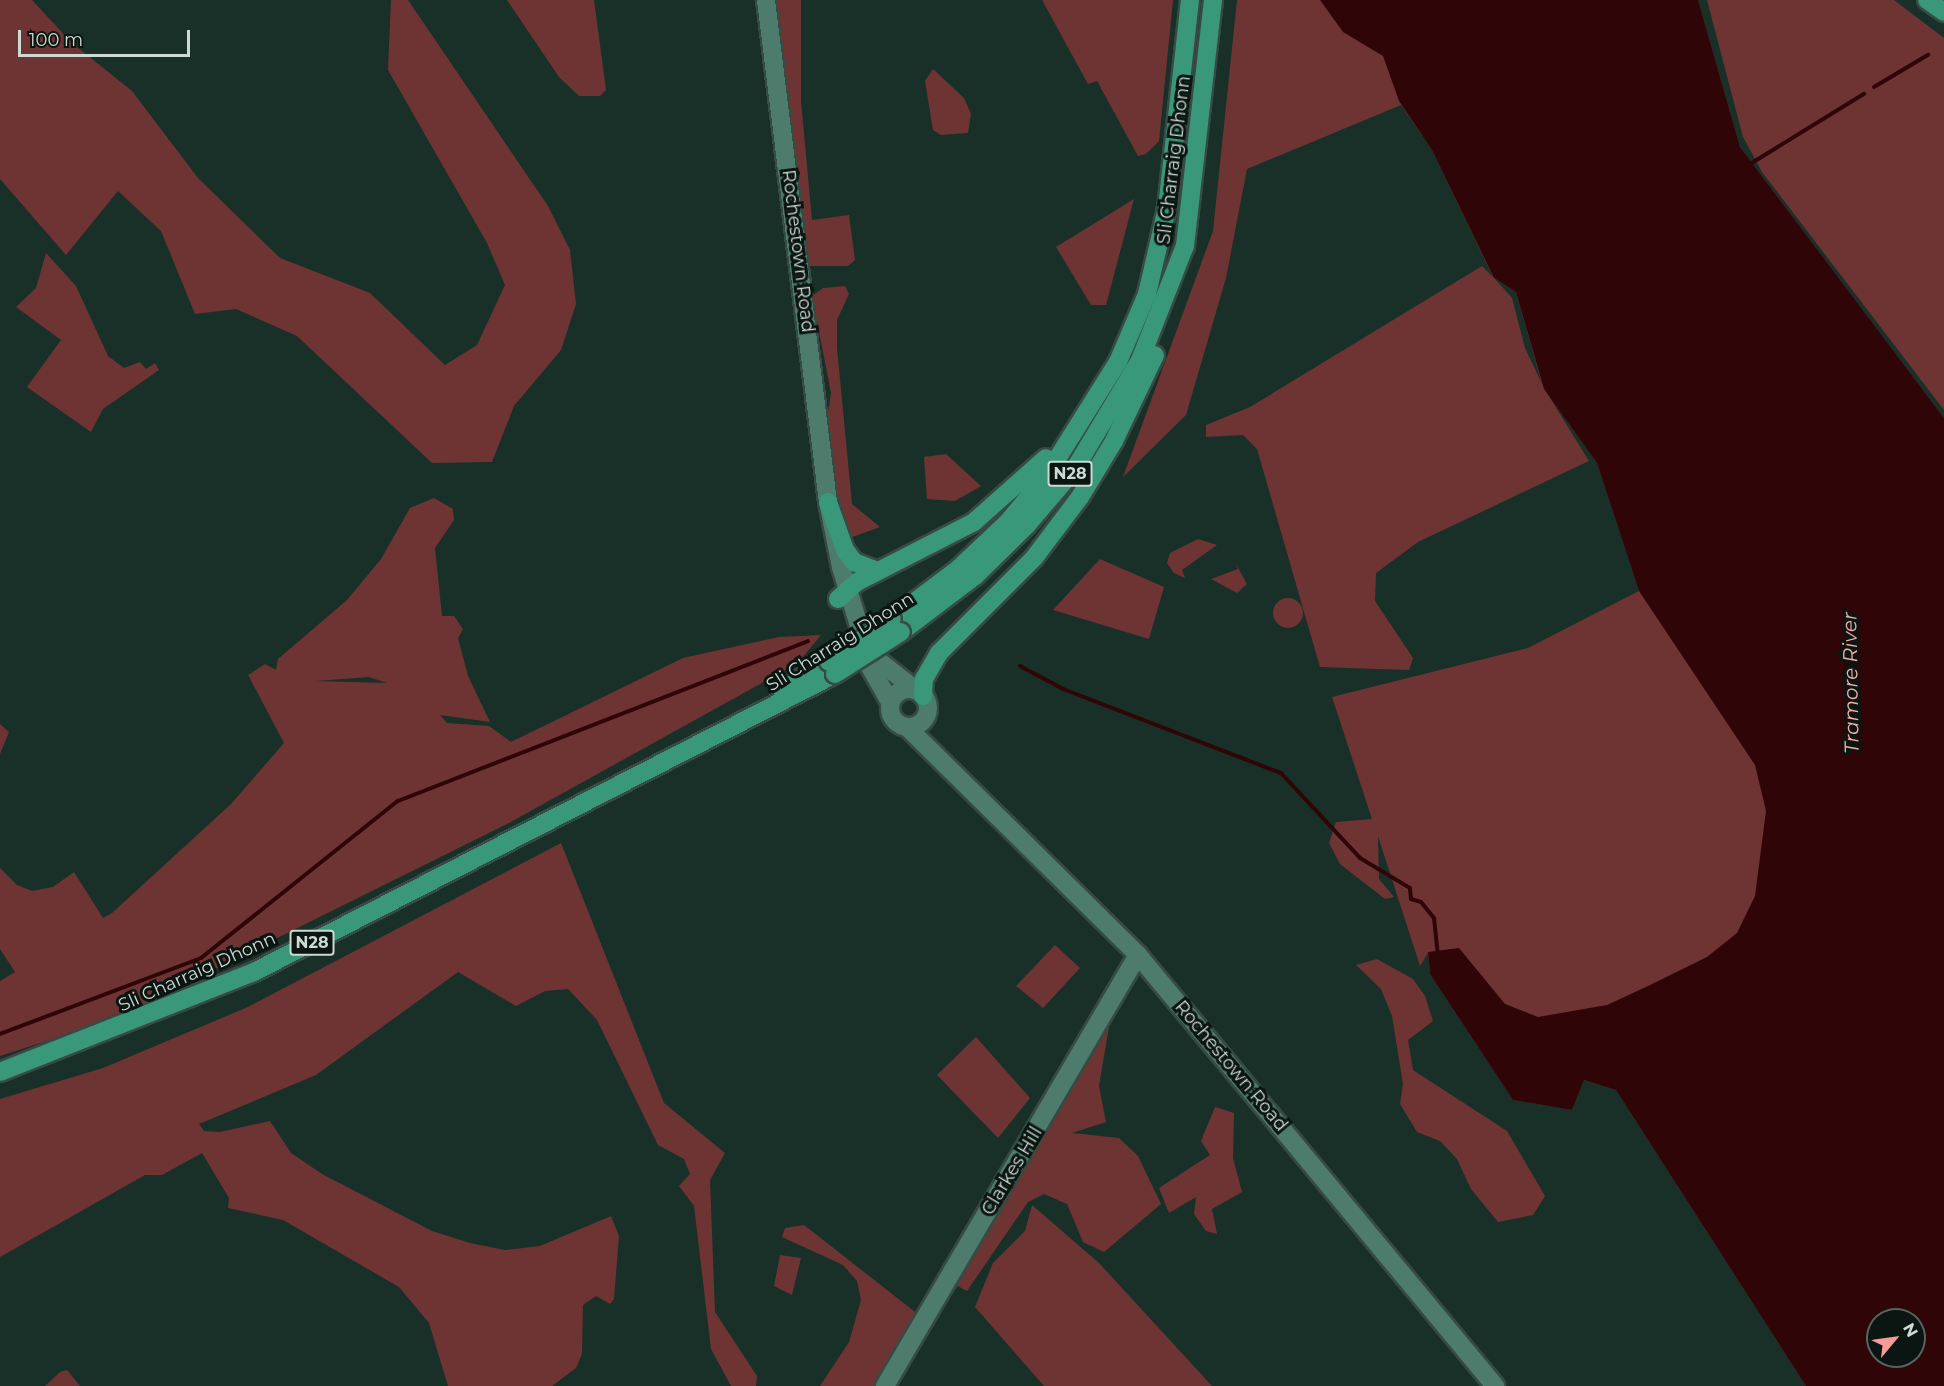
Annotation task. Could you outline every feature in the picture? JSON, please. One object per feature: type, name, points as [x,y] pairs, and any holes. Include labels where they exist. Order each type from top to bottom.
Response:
[{"type":"highway","name":"Sli Charraig Dhonn","points":[[897,626],[1007,523],[1095,404],[1146,294],[1163,228],[1190,0]]},
{"type":"highway","name":"Sli Charraig Dhonn","points":[[0,1081],[9,1070],[254,972],[598,799],[832,668],[975,576],[1074,470],[1140,360],[1179,270],[1194,200],[1213,0]]},
{"type":"highway","points":[[1928,0],[1944,12]]},
{"type":"highway","points":[[920,693],[924,679],[939,653],[1034,558],[1114,441],[1152,365],[1179,270]]},
{"type":"highway","points":[[842,594],[877,571],[974,522],[1030,476],[1095,404]]},
{"type":"highway","points":[[828,502],[850,556],[877,571]]},
{"type":"main road","name":"Rochestown Road","points":[[766,0],[828,502],[826,544],[842,594],[848,629],[890,702]]},
{"type":"main road","name":"Rochestown Road","points":[[842,594],[879,661],[920,693]]},
{"type":"main road","points":[[905,689],[920,693],[925,718],[908,728],[892,717],[890,702],[905,689]]},
{"type":"main road","name":"Rochestown Road","points":[[925,718],[946,765]]},
{"type":"main road","name":"Rochestown Road","points":[[908,728],[1138,955],[1496,1386]]},
{"type":"main road","name":"Clarkes Hill","points":[[885,1386],[1138,955]]},
{"type":"shaded area","points":[[0,0],[32,0],[71,42],[132,91],[198,178],[280,258],[370,293],[445,365],[477,345],[505,285],[487,243],[388,70],[391,0],[408,0],[548,206],[570,250],[576,304],[561,350],[514,406],[492,462],[432,463],[297,336],[236,309],[195,314],[161,231],[118,191],[66,255],[0,179]]},
{"type":"shaded area","points":[[507,0],[594,0],[606,90],[600,96],[579,96],[559,77]]},
{"type":"shaded area","points":[[776,0],[801,0],[801,101],[812,220],[849,215],[855,260],[848,266],[808,266]]},
{"type":"shaded area","points":[[1042,0],[1173,0],[1159,141],[1146,154],[1138,156],[1097,81],[1088,84]]},
{"type":"shaded area","points":[[1237,0],[1698,0],[1740,147],[1944,418],[1944,1386],[1806,1386],[1616,1090],[1584,1080],[1572,1110],[1513,1100],[1430,974],[1428,953],[1420,966],[1378,836],[1379,879],[1394,897],[1385,899],[1340,864],[1329,843],[1336,822],[1372,819],[1332,697],[1528,648],[1639,591],[1597,463],[1547,393],[1589,461],[1418,542],[1376,573],[1375,601],[1413,658],[1409,670],[1320,667],[1257,449],[1243,435],[1206,437],[1206,425],[1250,407],[1482,266],[1493,277],[1432,150],[1401,105],[1247,169],[1226,278],[1186,415],[1123,477],[1213,231]],"holes":[[[1495,279],[1516,292],[1542,384],[1525,348],[1512,298]]]},
{"type":"shaded area","points":[[1707,0],[1894,0],[1944,38],[1944,410],[1762,172],[1743,137]]},
{"type":"shaded area","points":[[933,69],[964,98],[971,114],[968,133],[941,135],[933,130],[925,81]]},
{"type":"shaded area","points":[[1134,199],[1106,305],[1091,305],[1056,247]]},
{"type":"shaded area","points":[[46,253],[76,286],[108,356],[124,368],[140,362],[146,369],[155,363],[159,370],[103,409],[91,432],[27,387],[61,340],[16,307],[36,288]]},
{"type":"shaded area","points":[[845,286],[849,294],[837,320],[837,348],[852,504],[880,527],[844,540],[827,419],[831,393],[812,296],[823,288]]},
{"type":"shaded area","points":[[946,454],[981,486],[955,501],[927,499],[924,457]]},
{"type":"shaded area","points":[[434,498],[453,509],[454,520],[435,548],[442,616],[454,616],[463,629],[458,638],[468,676],[490,722],[440,715],[447,723],[489,726],[511,742],[683,658],[779,637],[821,635],[798,663],[507,824],[112,1020],[0,1056],[0,981],[15,972],[0,949],[0,868],[17,885],[32,891],[53,887],[74,872],[103,918],[112,913],[231,804],[284,743],[248,675],[265,664],[276,670],[278,659],[347,600],[381,559],[410,508]],"holes":[[[369,677],[387,683],[316,681]]]},
{"type":"shaded area","points":[[1198,539],[1217,545],[1182,570],[1185,578],[1174,573],[1167,563],[1170,553]]},
{"type":"shaded area","points":[[1100,559],[1164,587],[1149,639],[1053,610]]},
{"type":"shaded area","points":[[1235,562],[1247,584],[1237,593],[1211,579],[1238,569]]},
{"type":"shaded area","points":[[1288,598],[1299,602],[1303,613],[1299,624],[1288,628],[1277,624],[1273,613],[1277,602]]},
{"type":"shaded area","points":[[0,724],[9,732],[0,754]]},
{"type":"shaded area","points":[[561,843],[664,1103],[725,1153],[710,1180],[715,1312],[757,1376],[756,1386],[731,1386],[711,1349],[694,1206],[679,1186],[690,1174],[684,1159],[658,1145],[597,1020],[568,989],[545,991],[516,1006],[458,972],[316,1075],[199,1124],[204,1131],[220,1132],[270,1121],[291,1153],[322,1174],[432,1231],[470,1243],[505,1250],[540,1246],[611,1216],[619,1236],[614,1299],[610,1304],[596,1296],[583,1305],[582,1354],[576,1368],[552,1386],[448,1386],[429,1323],[399,1287],[283,1220],[228,1208],[229,1198],[202,1153],[162,1175],[145,1175],[0,1257],[0,1099],[103,1068],[248,1007]]},
{"type":"shaded area","points":[[1055,945],[1080,968],[1043,1008],[1016,986]]},
{"type":"shaded area","points":[[1377,959],[1413,979],[1425,996],[1433,1021],[1408,1040],[1413,1070],[1507,1131],[1545,1196],[1533,1215],[1498,1222],[1471,1189],[1457,1159],[1440,1141],[1417,1132],[1400,1104],[1403,1084],[1392,1016],[1381,989],[1356,965]]},
{"type":"shaded area","points":[[1110,1021],[1099,1086],[1106,1122],[1072,1133],[1119,1138],[1138,1156],[1161,1204],[1104,1252],[1083,1242],[1067,1204],[1044,1194],[1028,1202],[967,1291],[952,1283]]},
{"type":"shaded area","points":[[976,1037],[1030,1098],[998,1138],[937,1075]]},
{"type":"shaded area","points":[[1215,1107],[1234,1113],[1233,1158],[1242,1192],[1212,1209],[1217,1234],[1206,1231],[1194,1214],[1196,1197],[1169,1213],[1159,1188],[1210,1155],[1201,1141]]},
{"type":"shaded area","points":[[1032,1205],[1099,1263],[1212,1386],[1044,1386],[975,1307],[993,1263],[1025,1231]]},
{"type":"shaded area","points":[[804,1225],[919,1315],[877,1386],[820,1386],[849,1342],[861,1300],[857,1281],[843,1265],[782,1237],[785,1228]]},
{"type":"shaded area","points":[[780,1255],[801,1258],[792,1295],[774,1286]]},
{"type":"shaded area","points":[[67,1370],[80,1386],[45,1386],[60,1372]]},
{"type":"water","name":"Tramore River","points":[[1320,0],[1698,0],[1740,147],[1944,418],[1944,1386],[1806,1386],[1616,1090],[1584,1080],[1572,1110],[1513,1100],[1430,974],[1428,952],[1459,948],[1505,1004],[1538,1017],[1607,1005],[1648,986],[1707,957],[1737,933],[1755,896],[1766,811],[1755,765],[1639,591],[1597,463],[1544,389],[1516,292],[1494,278],[1432,150],[1399,101],[1383,56],[1343,32]]},
{"type":"waterway","points":[[1874,87],[1928,55]]},
{"type":"waterway","points":[[1750,164],[1864,94]]},
{"type":"waterway","points":[[0,1034],[201,958],[398,801],[808,641]]},
{"type":"waterway","points":[[1020,666],[1063,689],[1281,773],[1360,858],[1410,888],[1411,899],[1421,902],[1434,918],[1438,954]]}]
